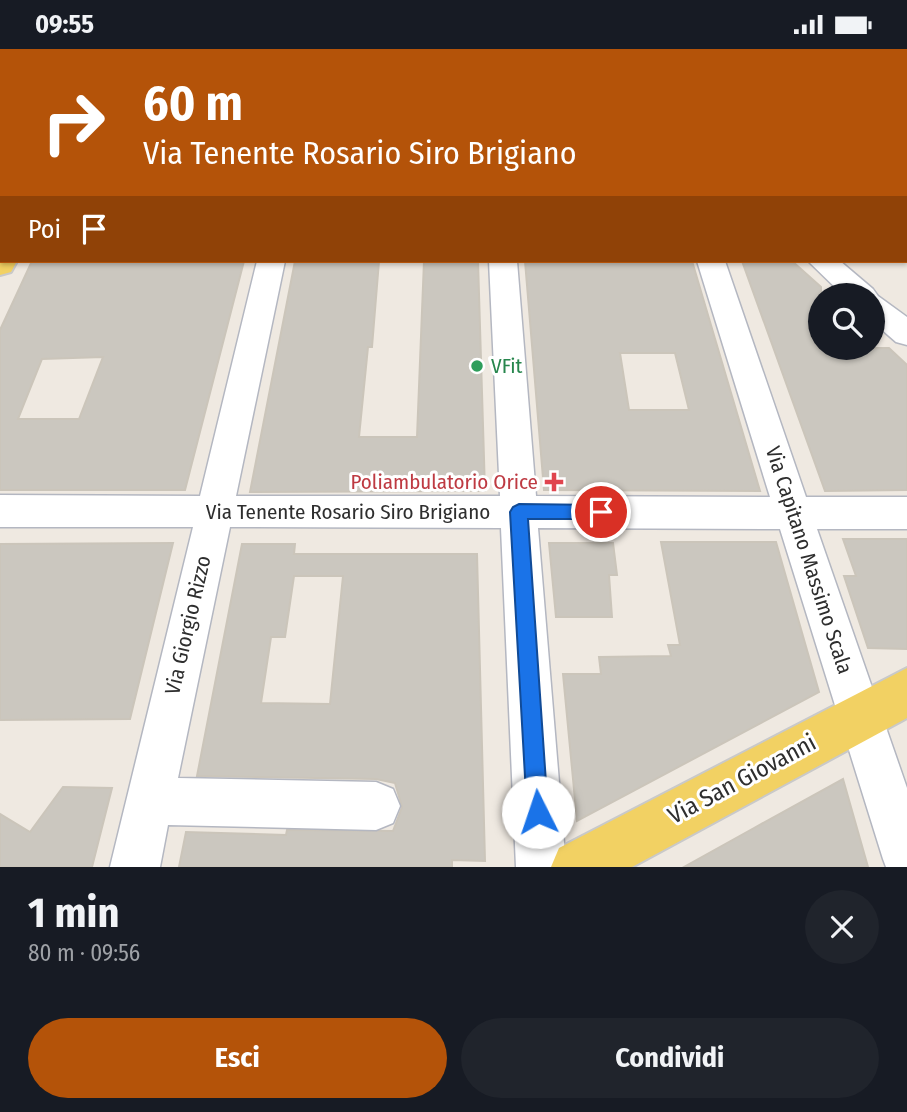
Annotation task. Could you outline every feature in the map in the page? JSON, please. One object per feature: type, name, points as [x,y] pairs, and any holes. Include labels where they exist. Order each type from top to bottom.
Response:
[{"type":"main road","name":"Via San Giovanni","points":[[578,867],[907,692]]},
{"type":"street","name":"Via Giorgio Rizzo","points":[[135,867],[271,263]]},
{"type":"street","points":[[503,263],[541,867]]},
{"type":"street","name":"Via Capitano Massimo Scala","points":[[712,263],[907,859]]},
{"type":"street","points":[[824,263],[848,283]]},
{"type":"street","points":[[885,315],[907,334]]},
{"type":"street","name":"Via Tenente Rosario Siro Brigiano","points":[[0,511],[907,513]]},
{"type":"street","points":[[149,801],[376,806]]},
{"type":"building","points":[[31,263],[243,263],[185,490],[0,490],[0,330]],"holes":[[[103,357],[79,419],[18,419],[42,359]]]},
{"type":"building","points":[[295,263],[379,263],[372,347],[368,347],[359,437],[417,437],[424,263],[478,263],[485,491],[250,492]]},
{"type":"building","points":[[525,263],[693,263],[760,491],[544,490]],"holes":[[[620,353],[675,353],[689,410],[629,410]]]},
{"type":"building","points":[[743,263],[794,263],[817,283],[808,283],[808,360],[885,360],[885,348],[889,348],[907,365],[907,490],[825,491]]},
{"type":"building","points":[[843,539],[907,539],[907,649],[868,648],[844,576],[856,576]]},
{"type":"building","points":[[661,542],[776,542],[819,692],[577,821],[563,674],[601,674],[599,657],[671,656],[668,645],[680,645]]},
{"type":"building","points":[[173,543],[130,719],[0,720],[0,544]]},
{"type":"building","points":[[549,543],[613,543],[617,575],[609,575],[612,617],[556,617]]},
{"type":"building","points":[[242,544],[295,544],[294,554],[477,554],[485,861],[452,860],[452,867],[179,867],[186,832],[286,835],[287,830],[393,831],[402,807],[395,783],[376,779],[197,776]],"holes":[[[294,576],[343,576],[330,704],[261,703],[271,637],[285,637]]]},
{"type":"building","points":[[843,779],[868,867],[684,867],[754,828]]},
{"type":"building","points":[[63,787],[112,788],[92,867],[0,867],[0,814],[30,832]]},
{"type":"place","name":"VFit","points":[[477,366]]},
{"type":"place","name":"Poliambulatorio Orice","points":[[554,482]]},
{"type":"route","points":[[538,812],[519,512],[601,512]]}]
